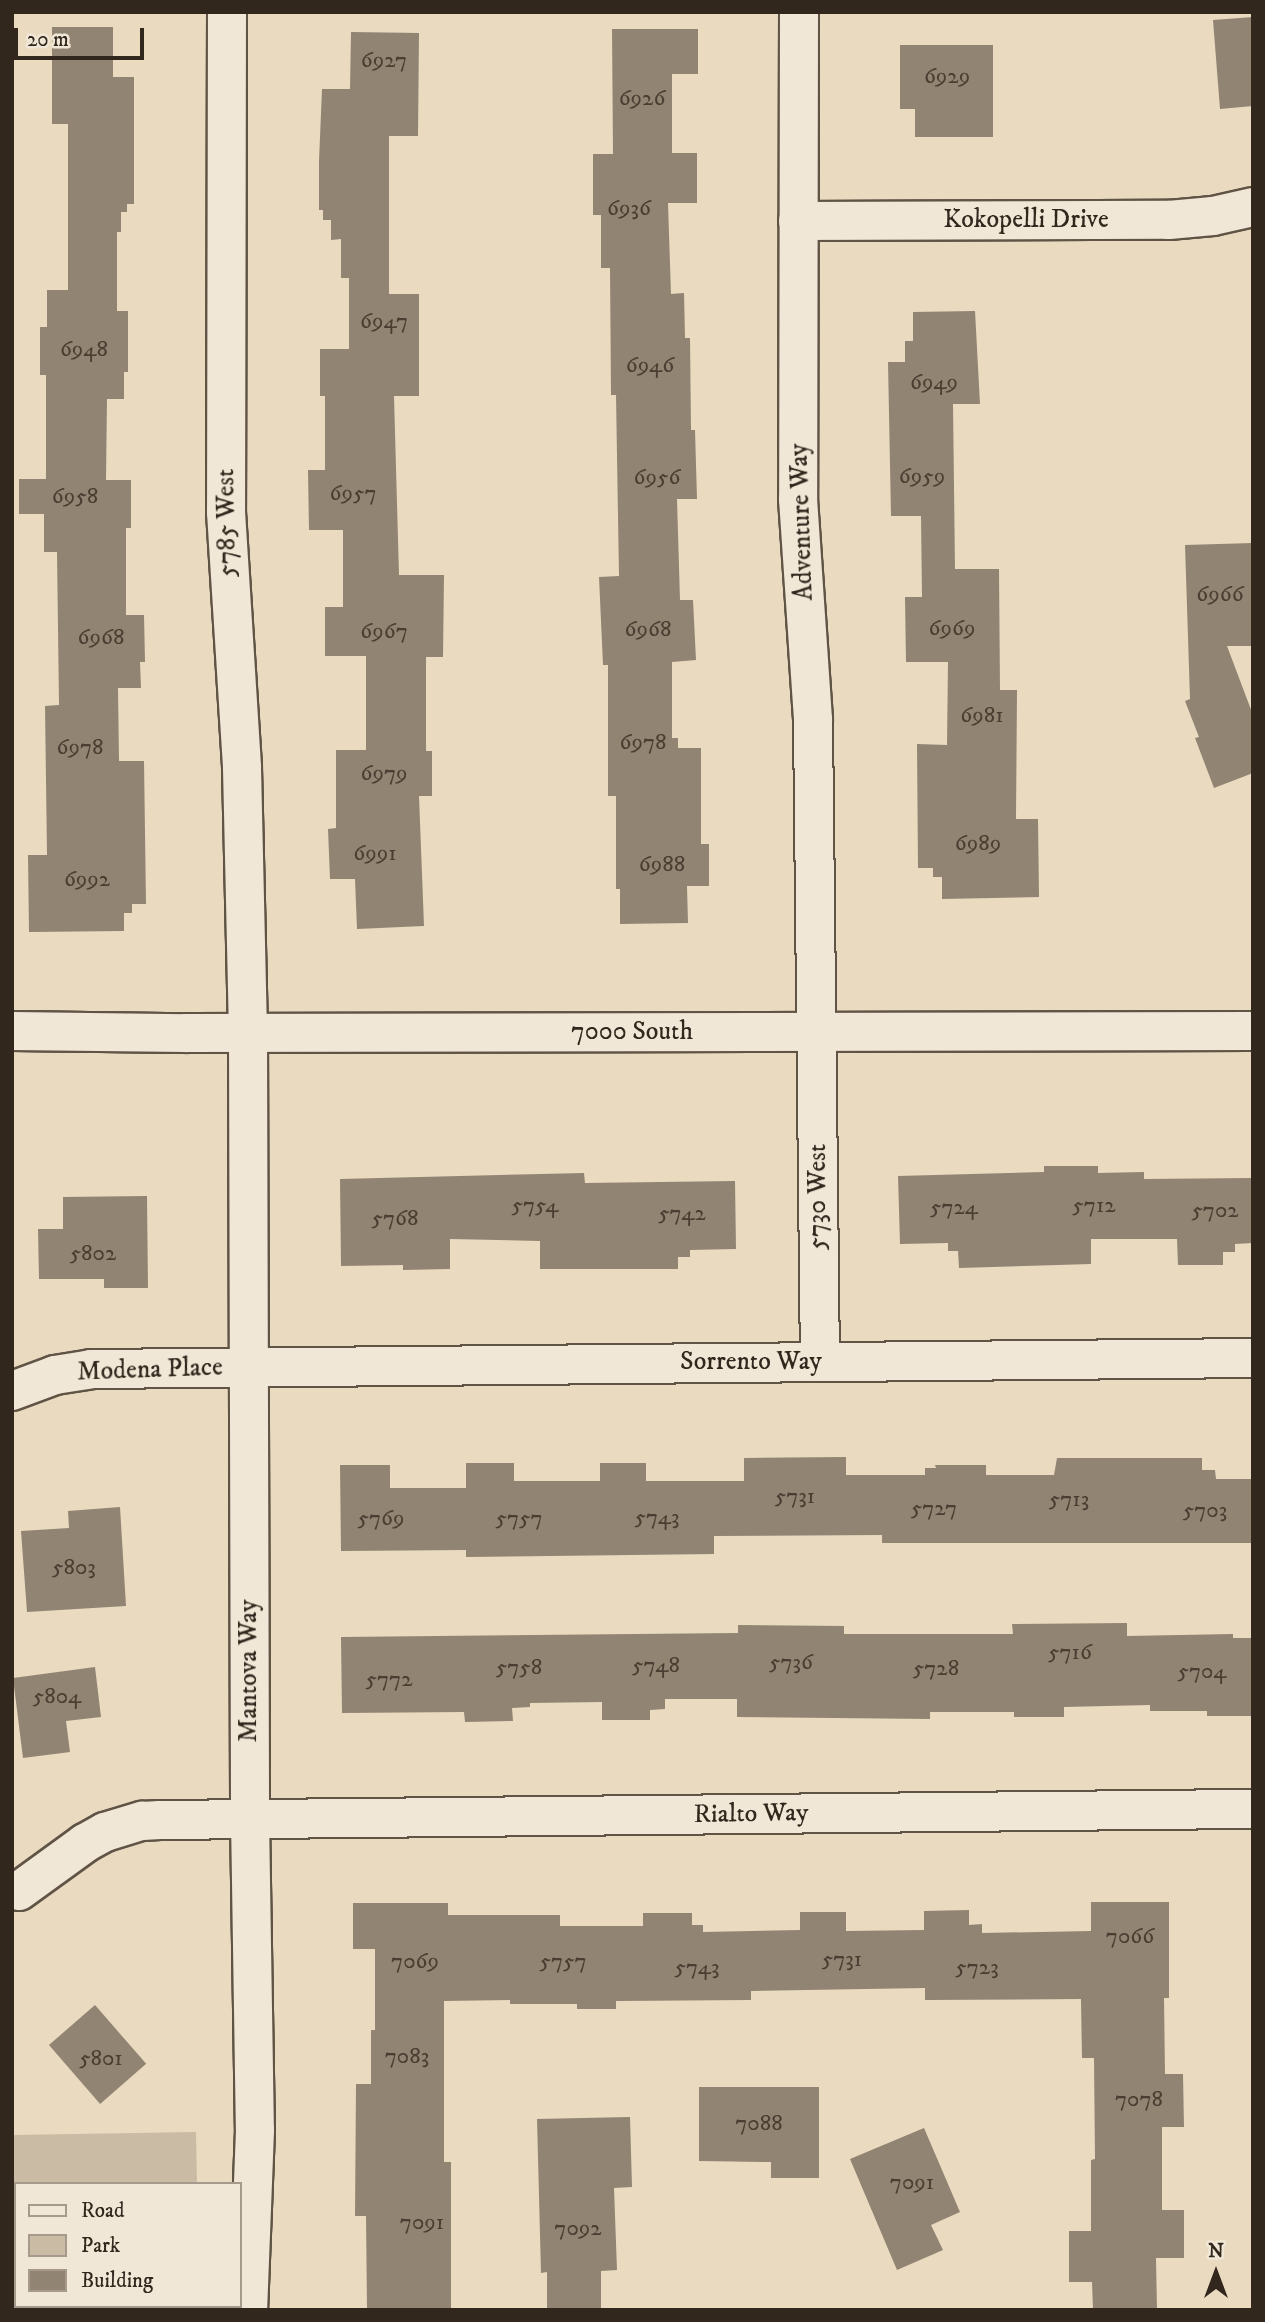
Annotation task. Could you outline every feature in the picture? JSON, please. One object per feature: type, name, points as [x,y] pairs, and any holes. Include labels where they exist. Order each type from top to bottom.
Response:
[{"type":"street","name":"5785 West","points":[[228,12],[226,512],[242,768],[247,1032]]},
{"type":"street","name":"Adventure Way","points":[[799,12],[798,499],[813,720],[817,1032]]},
{"type":"street","name":"Kokopelli Drive","points":[[798,221],[1170,220],[1213,216],[1253,207]]},
{"type":"street","name":"7000 South","points":[[12,1031],[1253,1031]]},
{"type":"street","name":"Mantova Way","points":[[247,1032],[250,1818],[255,2130],[248,2310]]},
{"type":"street","name":"5730 West","points":[[817,1032],[820,1362]]},
{"type":"street","name":"Sorrento Way","points":[[249,1367],[1253,1359]]},
{"type":"street","name":"Modena Place","points":[[12,1391],[55,1375],[90,1369],[249,1367]]},
{"type":"street","name":"Rialto Way","points":[[19,1891],[85,1843],[124,1825],[160,1820],[1253,1809]]},
{"type":"green space","points":[[196,2132],[197,2182],[14,2182],[14,2308],[201,2310],[12,2310],[12,2135]]},
{"type":"building","points":[[1253,17],[1253,106],[1220,109],[1213,20]]},
{"type":"building","points":[[52,27],[113,27],[113,77],[134,77],[134,204],[127,204],[127,212],[121,212],[121,232],[117,232],[117,311],[128,311],[128,372],[124,372],[124,399],[107,399],[106,480],[131,480],[131,528],[126,528],[126,615],[144,615],[145,662],[140,662],[141,688],[118,688],[119,761],[144,761],[146,904],[132,904],[132,913],[124,913],[124,931],[29,932],[28,855],[47,855],[45,706],[59,705],[57,552],[44,552],[44,514],[19,514],[19,479],[46,479],[46,375],[40,375],[40,327],[47,327],[47,290],[68,290],[68,124],[52,124]]},
{"type":"building","points":[[612,29],[698,29],[698,74],[672,74],[672,153],[697,153],[697,203],[668,203],[671,294],[684,293],[685,338],[690,338],[691,430],[695,430],[697,499],[677,499],[680,600],[693,600],[696,660],[672,662],[672,738],[678,738],[678,748],[701,748],[701,844],[709,844],[709,886],[687,886],[688,923],[620,924],[620,889],[616,889],[616,796],[608,796],[608,665],[603,665],[599,577],[619,576],[616,395],[611,395],[610,268],[601,268],[601,215],[593,215],[593,154],[613,154]]},
{"type":"building","points":[[351,32],[419,33],[418,136],[389,136],[389,294],[419,294],[419,396],[394,396],[399,575],[444,575],[443,657],[426,657],[426,751],[432,751],[432,796],[419,796],[424,926],[357,929],[355,879],[330,879],[328,829],[336,828],[336,750],[366,750],[366,656],[325,656],[325,607],[343,607],[343,530],[309,530],[308,470],[325,470],[325,396],[320,396],[320,349],[349,349],[349,278],[341,278],[341,239],[331,240],[331,220],[323,220],[323,210],[319,210],[319,161],[322,89],[350,89]]},
{"type":"building","points":[[900,45],[993,45],[993,137],[915,137],[915,109],[900,109]]},
{"type":"building","points":[[975,311],[980,404],[953,404],[955,569],[999,569],[1000,690],[1017,690],[1016,819],[1038,819],[1039,897],[942,899],[942,877],[933,877],[933,868],[918,868],[917,744],[947,745],[948,662],[906,662],[905,597],[922,597],[921,516],[891,516],[888,362],[905,362],[905,341],[913,341],[913,312]]},
{"type":"building","points":[[1253,543],[1253,646],[1227,646],[1253,715],[1253,773],[1214,788],[1195,738],[1199,737],[1185,701],[1190,699],[1185,545]]},
{"type":"building","points":[[1044,1166],[1098,1166],[1098,1173],[1144,1172],[1144,1179],[1253,1178],[1253,1243],[1235,1244],[1235,1252],[1223,1252],[1223,1265],[1178,1265],[1177,1239],[1091,1239],[1091,1264],[959,1268],[958,1251],[948,1251],[948,1243],[900,1244],[898,1176],[1044,1172]]},
{"type":"building","points":[[584,1173],[585,1183],[735,1181],[736,1249],[690,1250],[690,1257],[678,1257],[678,1269],[540,1269],[540,1241],[450,1239],[450,1269],[403,1270],[403,1265],[341,1266],[340,1179]]},
{"type":"building","points":[[147,1196],[148,1288],[104,1288],[104,1279],[39,1279],[38,1229],[63,1229],[63,1197]]},
{"type":"building","points":[[846,1457],[846,1475],[925,1475],[925,1468],[936,1468],[935,1465],[986,1465],[986,1475],[1054,1475],[1057,1458],[1202,1458],[1202,1470],[1215,1470],[1216,1479],[1253,1479],[1253,1543],[882,1543],[882,1535],[714,1536],[714,1554],[466,1557],[466,1550],[341,1551],[340,1465],[390,1465],[390,1488],[466,1488],[466,1463],[514,1463],[514,1481],[600,1481],[600,1463],[646,1463],[646,1481],[744,1481],[744,1458]]},
{"type":"building","points":[[120,1507],[126,1606],[27,1612],[21,1531],[69,1528],[68,1511]]},
{"type":"building","points":[[1127,1623],[1127,1636],[1233,1634],[1233,1638],[1253,1638],[1253,1716],[1207,1716],[1207,1711],[1150,1711],[1150,1705],[1064,1707],[1064,1717],[1014,1717],[1014,1712],[930,1712],[930,1719],[737,1717],[737,1699],[665,1699],[665,1709],[650,1710],[650,1720],[602,1720],[602,1702],[530,1703],[530,1707],[512,1708],[513,1721],[465,1722],[464,1712],[342,1713],[341,1637],[738,1633],[738,1625],[844,1626],[844,1634],[1013,1634],[1012,1624]]},
{"type":"building","points":[[95,1667],[101,1717],[66,1721],[70,1752],[23,1758],[13,1678]]},
{"type":"building","points":[[1091,1902],[1169,1902],[1169,1998],[1164,1998],[1165,2074],[1183,2074],[1184,2127],[1162,2127],[1162,2210],[1184,2210],[1184,2258],[1156,2258],[1157,2310],[1093,2310],[1092,2282],[1069,2282],[1069,2231],[1091,2231],[1091,2160],[1095,2159],[1094,2058],[1082,2058],[1081,1999],[925,2000],[925,1988],[751,1991],[751,2000],[616,2001],[616,2009],[577,2009],[577,2004],[510,2004],[510,2000],[444,2001],[444,2162],[451,2162],[451,2310],[367,2310],[366,2216],[355,2216],[356,2084],[371,2084],[371,2030],[375,2030],[375,1949],[353,1949],[353,1903],[448,1903],[448,1915],[560,1915],[560,1926],[643,1926],[643,1913],[692,1913],[692,1925],[703,1925],[703,1932],[800,1930],[800,1912],[846,1912],[846,1931],[924,1930],[924,1911],[969,1910],[969,1925],[982,1924],[982,1933],[1091,1931]]},
{"type":"building","points":[[95,2005],[146,2064],[100,2104],[49,2045]]},
{"type":"building","points":[[699,2087],[819,2087],[819,2178],[771,2178],[771,2162],[699,2161]]},
{"type":"building","points":[[630,2117],[632,2187],[614,2188],[617,2270],[601,2271],[601,2310],[547,2310],[547,2272],[541,2273],[537,2119]]},
{"type":"building","points":[[924,2128],[960,2212],[931,2225],[943,2250],[897,2270],[850,2159]]}]
